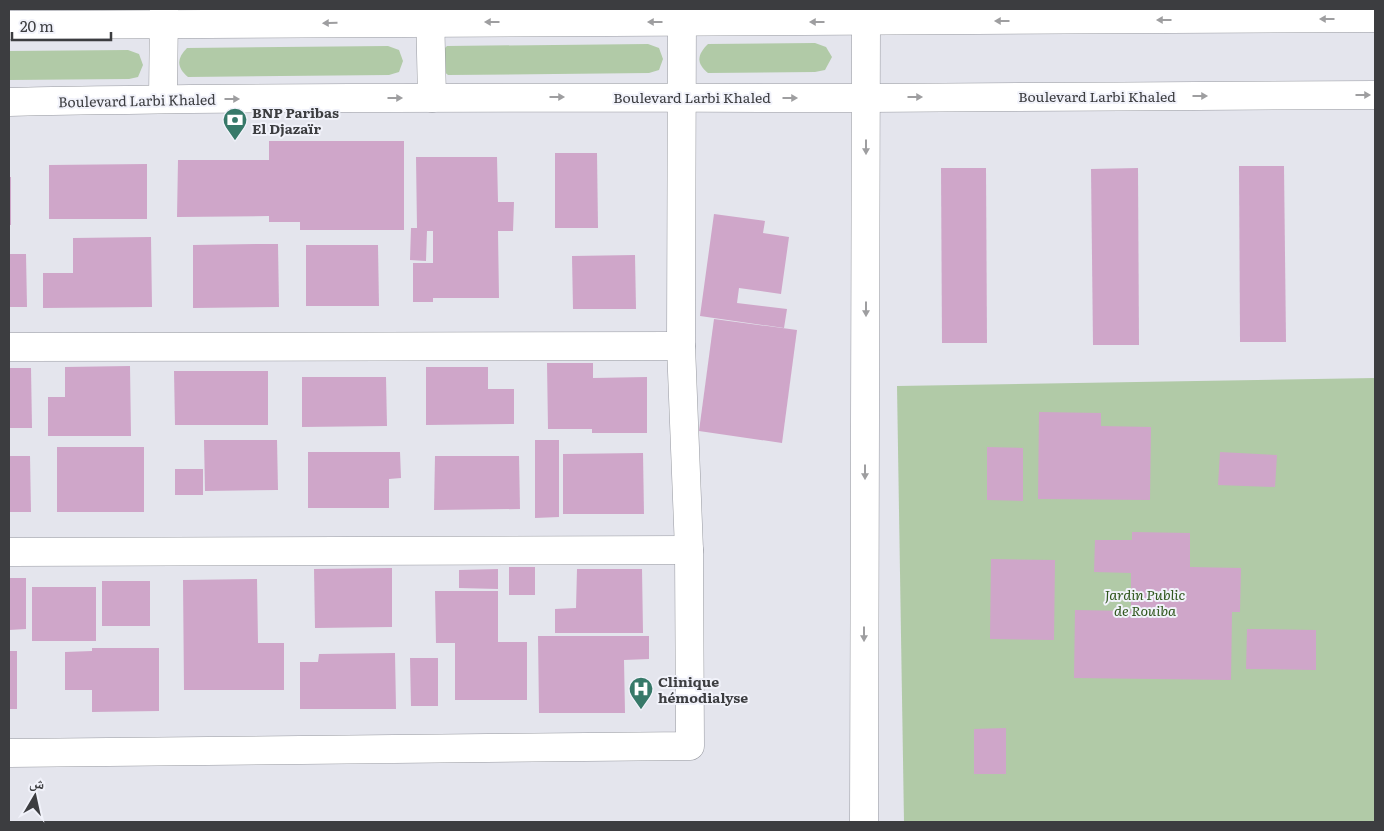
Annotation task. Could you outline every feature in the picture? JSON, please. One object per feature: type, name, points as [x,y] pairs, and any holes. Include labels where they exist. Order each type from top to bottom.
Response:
[{"type":"main road","points":[[9,25],[164,17],[430,15],[682,15],[866,21],[1199,14],[1375,18]]},
{"type":"main road","points":[[430,15],[432,98]]},
{"type":"main road","points":[[9,753],[690,746],[689,550],[681,346],[682,15]]},
{"type":"main road","points":[[163,99],[164,17]]},
{"type":"main road","points":[[864,822],[866,21]]},
{"type":"main road","name":"Boulevard Larbi Khaled","points":[[9,102],[163,99],[1375,95]]},
{"type":"main road","points":[[9,347],[681,346]]},
{"type":"main road","points":[[9,552],[689,550]]},
{"type":"green space","points":[[815,43],[826,47],[832,57],[825,70],[815,72],[708,73],[701,66],[699,59],[708,44]]},
{"type":"green space","points":[[648,44],[659,48],[663,59],[659,70],[649,73],[448,75],[441,69],[441,52],[447,46]]},
{"type":"green space","points":[[388,46],[399,50],[403,61],[399,72],[389,75],[188,77],[181,70],[179,62],[181,55],[187,48]]},
{"type":"green space","points":[[128,50],[139,54],[143,65],[138,77],[129,79],[9,80],[9,51]]},
{"type":"green space","name":"Jardin Public de Rouiba","points":[[1375,378],[1375,822],[904,822],[897,386]]},
{"type":"building","points":[[269,141],[404,141],[404,230],[300,230],[300,222],[269,222],[269,216],[177,217],[178,160],[269,160]]},
{"type":"building","points":[[555,153],[597,153],[598,228],[555,228]]},
{"type":"building","points":[[416,157],[497,157],[498,202],[514,202],[513,231],[498,231],[499,298],[433,298],[433,302],[413,302],[413,263],[433,263],[433,231],[427,231],[426,261],[410,260],[411,228],[417,228]]},
{"type":"building","points":[[147,164],[147,219],[49,219],[49,165]]},
{"type":"building","points":[[1239,166],[1284,166],[1286,342],[1240,342]]},
{"type":"building","points":[[941,168],[986,168],[987,343],[942,343]]},
{"type":"building","points":[[1138,168],[1139,345],[1093,345],[1091,169]]},
{"type":"building","points":[[9,177],[11,177],[11,225],[9,225]]},
{"type":"building","points":[[714,214],[765,221],[763,233],[789,237],[781,294],[739,288],[737,303],[787,309],[784,328],[700,316]]},
{"type":"building","points":[[151,237],[152,307],[43,308],[43,273],[73,273],[73,238]]},
{"type":"building","points":[[278,244],[279,307],[193,308],[193,245]]},
{"type":"building","points":[[306,245],[378,245],[379,306],[306,306]]},
{"type":"building","points":[[9,254],[26,254],[27,307],[9,307]]},
{"type":"building","points":[[635,255],[636,309],[573,309],[572,256]]},
{"type":"building","points":[[714,319],[797,330],[782,443],[699,431]]},
{"type":"building","points":[[547,363],[593,363],[593,378],[647,377],[647,433],[592,433],[592,429],[548,429]]},
{"type":"building","points":[[130,366],[131,436],[48,436],[48,397],[65,397],[65,367]]},
{"type":"building","points":[[426,367],[488,367],[488,389],[514,389],[514,424],[426,425]]},
{"type":"building","points":[[9,368],[31,368],[32,428],[9,428]]},
{"type":"building","points":[[174,371],[268,371],[268,425],[175,425]]},
{"type":"building","points":[[302,377],[386,377],[387,426],[302,427]]},
{"type":"building","points":[[1039,412],[1101,413],[1101,426],[1151,427],[1150,500],[1038,499]]},
{"type":"building","points":[[204,440],[277,440],[278,490],[205,491]]},
{"type":"building","points":[[535,440],[559,440],[559,517],[535,518]]},
{"type":"building","points":[[57,447],[144,447],[144,512],[57,512]]},
{"type":"building","points":[[987,447],[1023,448],[1023,501],[987,500]]},
{"type":"building","points":[[308,452],[400,452],[401,478],[389,479],[389,508],[308,508]]},
{"type":"building","points":[[1220,452],[1277,455],[1275,487],[1218,485]]},
{"type":"building","points":[[643,453],[644,514],[563,514],[563,454]]},
{"type":"building","points":[[9,456],[30,456],[31,512],[9,512]]},
{"type":"building","points":[[435,456],[519,456],[520,509],[434,510]]},
{"type":"building","points":[[175,469],[203,469],[203,495],[175,495]]},
{"type":"building","points":[[1132,532],[1190,533],[1190,567],[1241,568],[1240,612],[1232,612],[1231,680],[1074,678],[1075,610],[1131,611],[1131,573],[1094,572],[1095,540],[1132,540]]},
{"type":"building","points":[[991,559],[1055,560],[1054,640],[990,639]]},
{"type":"building","points":[[509,567],[535,567],[535,595],[509,595]]},
{"type":"building","points":[[392,568],[392,627],[315,628],[314,569]]},
{"type":"building","points":[[498,569],[498,589],[459,588],[459,570]]},
{"type":"building","points":[[577,569],[642,569],[643,633],[555,633],[555,609],[576,608]]},
{"type":"building","points":[[9,578],[26,578],[26,629],[9,630]]},
{"type":"building","points":[[257,579],[258,643],[284,643],[284,690],[184,690],[183,580]]},
{"type":"building","points":[[102,581],[150,581],[150,626],[102,626]]},
{"type":"building","points":[[32,587],[96,587],[96,641],[32,641]]},
{"type":"building","points":[[435,591],[498,591],[498,642],[527,642],[527,700],[455,700],[455,643],[436,643]]},
{"type":"building","points":[[1247,629],[1316,630],[1316,670],[1246,669]]},
{"type":"building","points":[[538,636],[649,636],[649,659],[624,660],[625,713],[539,713]]},
{"type":"building","points":[[92,648],[159,648],[159,711],[92,712],[92,690],[65,690],[65,652],[92,651]]},
{"type":"building","points":[[9,651],[17,651],[17,709],[9,709]]},
{"type":"building","points":[[395,653],[396,709],[300,709],[300,662],[318,662],[319,654]]},
{"type":"building","points":[[410,658],[438,658],[438,706],[411,706]]},
{"type":"building","points":[[1006,728],[1006,774],[974,774],[974,729]]},
{"type":"place","name":"BNP Paribas El Djazaïr","points":[[235,141]]},
{"type":"place","name":"Clinique hémodialyse","points":[[641,710]]}]
